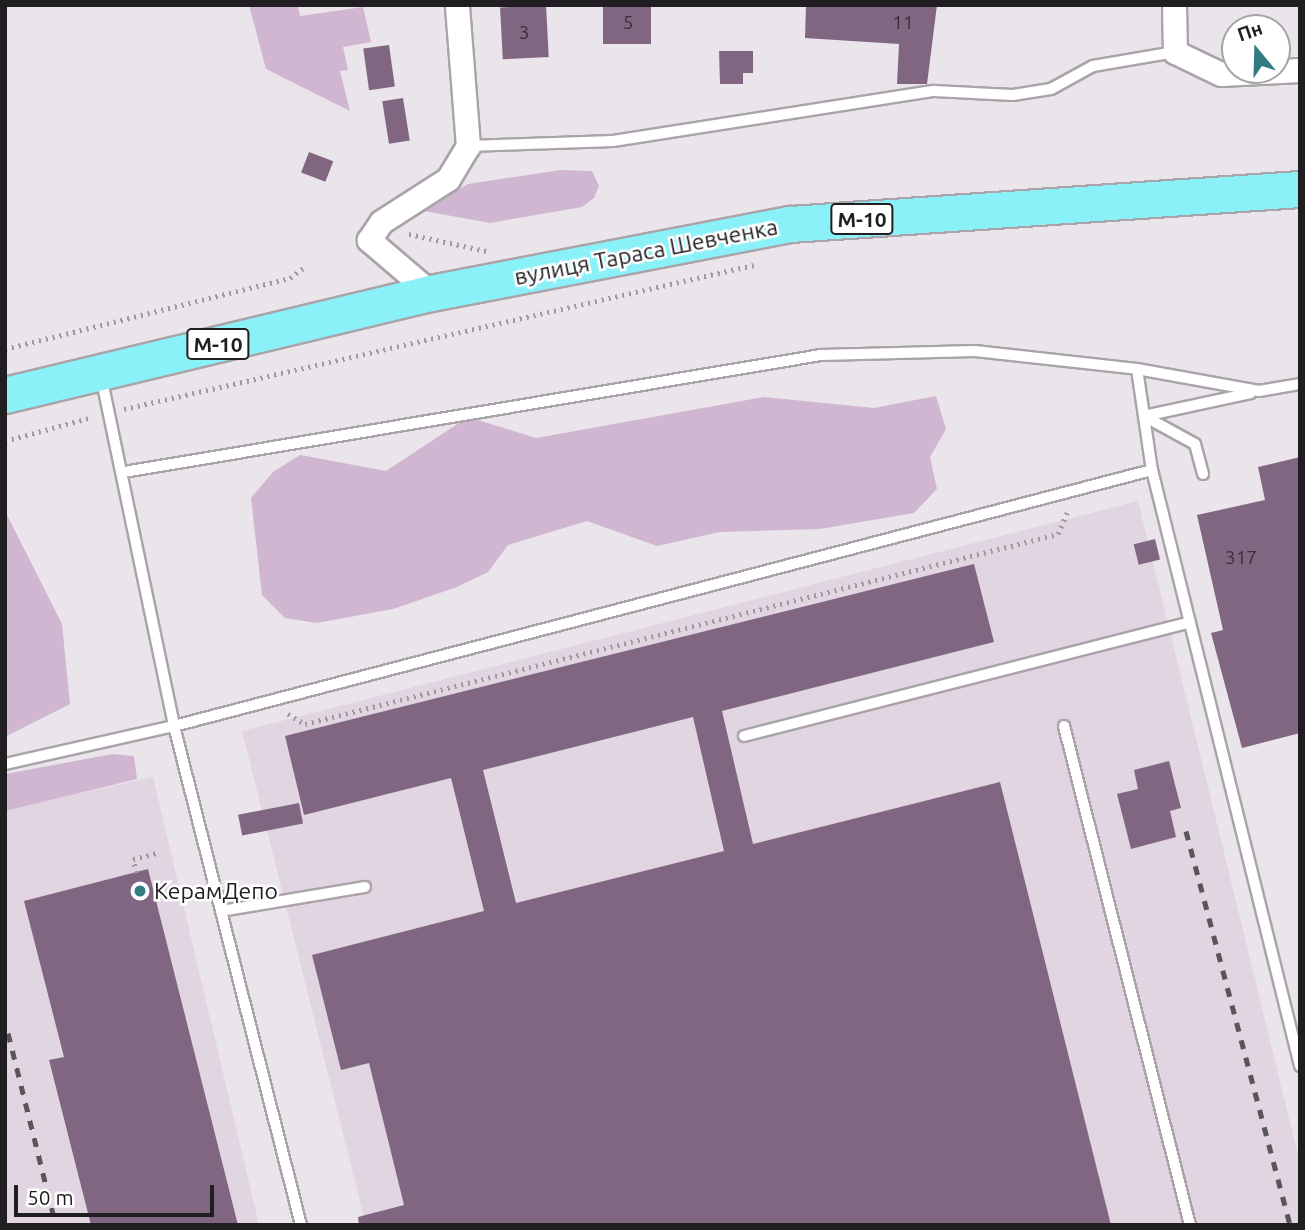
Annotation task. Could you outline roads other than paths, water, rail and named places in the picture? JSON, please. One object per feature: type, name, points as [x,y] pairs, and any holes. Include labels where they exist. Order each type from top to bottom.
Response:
[{"type":"main road","name":"вулиця Тараса Шевченка","points":[[5,395],[431,293],[790,224],[1300,189]]},
{"type":"street","points":[[431,293],[369,240],[381,222],[448,179],[468,146],[457,5]]},
{"type":"street","points":[[1174,5],[1175,52],[1221,74],[1300,70]]},
{"type":"lane","points":[[468,146],[613,141],[934,91],[1013,95],[1051,89],[1093,66],[1175,52]]},
{"type":"lane","points":[[124,472],[821,355],[975,351],[1137,369],[1259,391]]},
{"type":"lane","points":[[1137,369],[1152,471],[1300,1066]]},
{"type":"lane","points":[[100,372],[124,472],[174,726],[301,1225]]},
{"type":"lane","points":[[1144,416],[1300,384]]},
{"type":"lane","points":[[1144,416],[1195,444],[1203,474]]},
{"type":"lane","points":[[5,764],[174,726],[1152,471]]},
{"type":"lane","points":[[744,736],[1190,622]]},
{"type":"lane","points":[[1064,726],[1190,1225]]},
{"type":"lane","points":[[221,911],[365,887]]},
{"type":"railway","points":[[1186,831],[1290,1225]]},
{"type":"railway","points":[[8,1033],[56,1225]]},
{"type":"place","name":"КерамДепо","points":[[140,891]]}]
